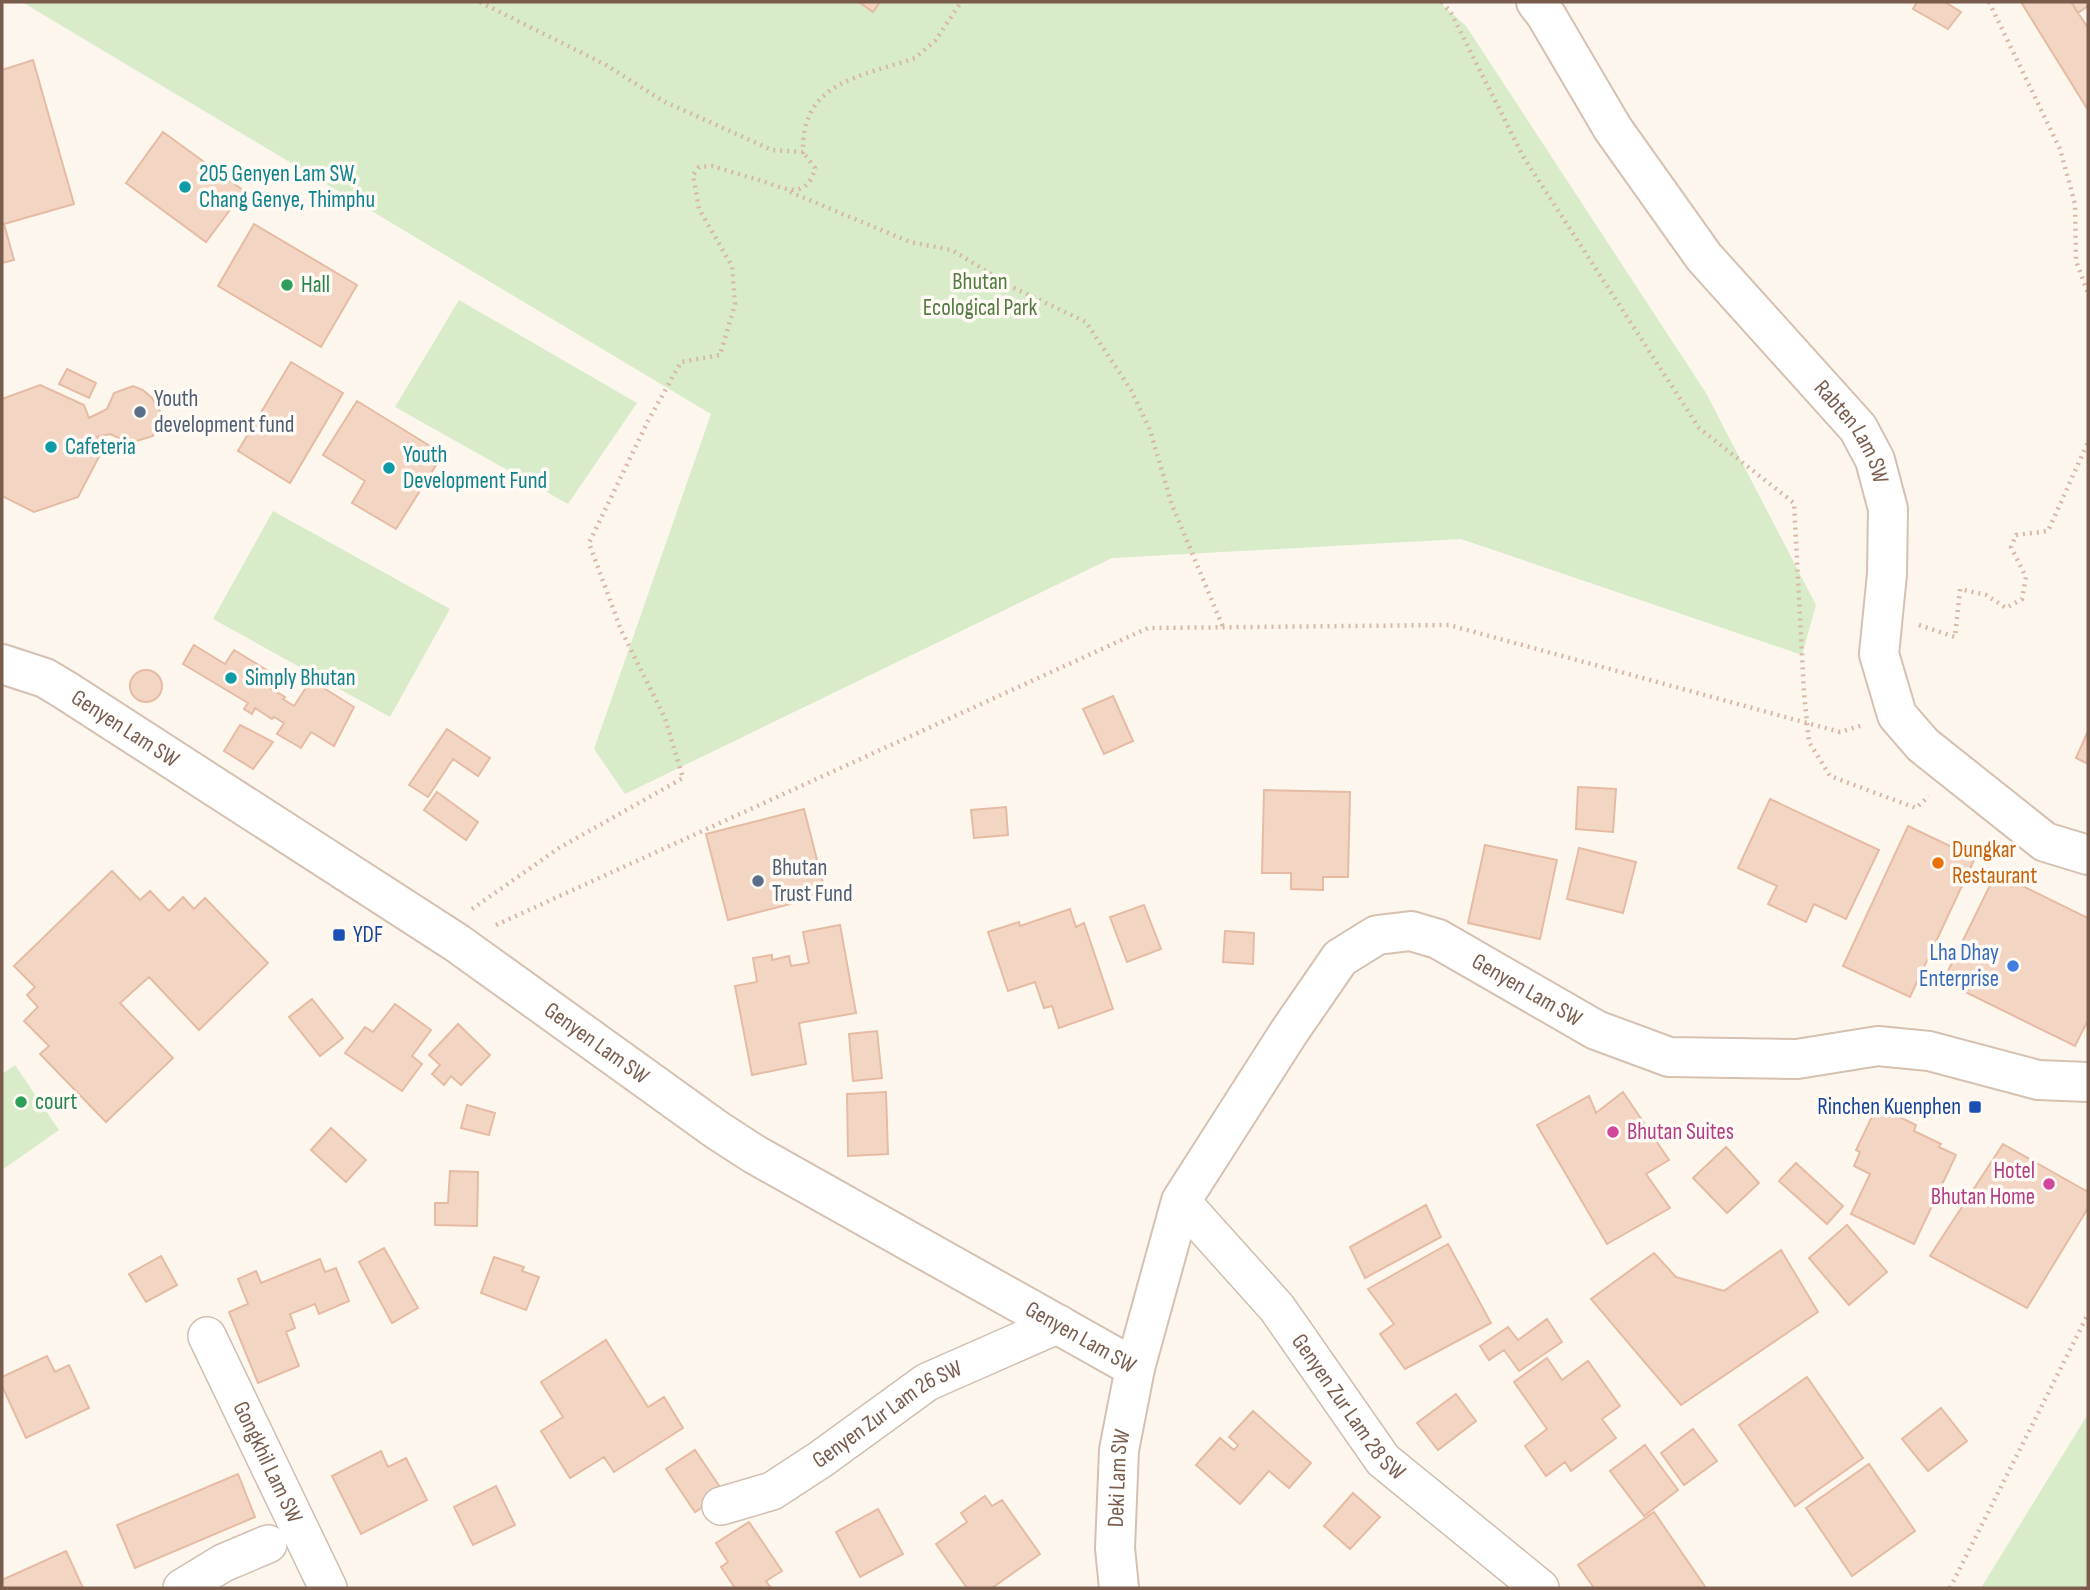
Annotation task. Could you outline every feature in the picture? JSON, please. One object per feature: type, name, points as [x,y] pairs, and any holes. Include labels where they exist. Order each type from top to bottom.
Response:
[{"type":"main road","name":"Rabten Lam SW","points":[[1536,2],[1613,129],[1703,257],[1858,428],[1875,460],[1888,509],[1887,574],[1879,654],[1897,715],[1923,745],[2045,842],[2088,855]]},
{"type":"main road","name":"Genyen Lam SW","points":[[2,664],[55,684],[448,937],[754,1154],[1135,1368],[1181,1201],[1289,1032],[1340,958],[1377,935],[1411,931],[1438,939],[1596,1030],[1669,1057],[1797,1059],[1878,1046],[1929,1051],[2038,1080],[2088,1082]]},
{"type":"main road","name":"Deki Lam SW","points":[[1119,1588],[1115,1548],[1118,1450],[1135,1368]]},
{"type":"street","name":"Genyen Zur Lam 28 SW","points":[[1181,1201],[1277,1308],[1383,1460],[1540,1588]]},
{"type":"street","name":"Genyen Zur Lam 26 SW","points":[[721,1506],[772,1491],[927,1382],[1059,1324]]},
{"type":"street","name":"Gongkhil Lam SW","points":[[207,1336],[328,1588]]},
{"type":"street","points":[[183,1588],[223,1563],[268,1544]]},
{"type":"path","points":[[480,2],[606,65],[663,101],[772,150],[803,152]]},
{"type":"path","points":[[783,189],[793,191],[803,188],[813,177],[815,168],[803,152],[803,132],[820,97],[833,87],[915,58],[926,50],[961,2]]},
{"type":"path","points":[[1442,2],[1451,13],[1524,158],[1699,428],[1794,503],[1809,742],[1830,776],[1916,807],[1958,771]]},
{"type":"path","points":[[1989,2],[2060,149],[2075,204],[2076,261],[2088,293]]},
{"type":"path","points":[[448,937],[559,848],[684,778],[665,718],[621,630],[589,543],[648,421],[681,362],[720,355],[735,304],[732,266],[699,209],[693,174],[699,167],[713,166],[783,189],[910,242],[952,250],[1012,287],[1086,322],[1131,390],[1150,430],[1171,505],[1223,627]]},
{"type":"path","points":[[1918,636],[1915,624],[1955,637],[1960,589],[1986,595],[2006,608],[2022,599],[2026,577],[2011,547],[2016,535],[2048,531],[2088,442]]},
{"type":"path","points":[[448,937],[1148,628],[1449,625],[1840,732],[1897,715]]},
{"type":"path","points":[[1950,1588],[2088,1314]]},
{"type":"green space","name":"Bhutan Ecological Park","points":[[22,2],[1439,2],[1466,26],[1706,393],[1816,605],[1802,655],[1461,539],[1112,558],[625,794],[594,749],[711,414]]},
{"type":"green space","points":[[459,300],[637,403],[568,504],[395,407]]},
{"type":"green space","points":[[273,511],[450,609],[390,717],[213,619]]},
{"type":"green space","name":"court","points":[[15,1065],[59,1130],[2,1170],[2,1074]]},
{"type":"green space","points":[[2088,1414],[2088,1588],[1981,1588]]},
{"type":"building","points":[[859,2],[880,2],[873,12]]},
{"type":"building","points":[[1917,2],[1945,2],[1961,12],[1948,29],[1913,9]]},
{"type":"building","points":[[2021,2],[2071,2],[2088,28],[2088,110]]},
{"type":"building","points":[[2071,2],[2088,2],[2088,6],[2078,13]]},
{"type":"building","points":[[33,60],[74,204],[4,224],[14,260],[2,263],[2,70]]},
{"type":"building","name":"205 Genyen Lam SW, Chang Genye, Thimphu","points":[[163,132],[244,191],[206,242],[126,183]]},
{"type":"building","name":"Hall","points":[[254,224],[357,285],[321,347],[218,286]]},
{"type":"building","points":[[291,362],[343,393],[290,483],[238,451]]},
{"type":"building","points":[[67,369],[96,383],[89,398],[59,384]]},
{"type":"building","name":"Cafeteria","points":[[40,385],[84,405],[89,418],[107,409],[114,393],[133,386],[152,398],[163,416],[153,436],[130,443],[110,434],[97,437],[102,451],[78,497],[34,512],[2,496],[2,399]]},
{"type":"building","name":"Youth Development Fund","points":[[357,401],[443,454],[396,529],[352,503],[365,481],[323,455]]},
{"type":"building","points":[[194,645],[225,664],[234,650],[270,672],[263,684],[285,697],[283,699],[294,706],[311,680],[354,707],[334,746],[311,732],[301,748],[277,734],[284,723],[255,708],[252,714],[244,709],[248,703],[183,664]]},
{"type":"building","points":[[146,670],[157,675],[162,686],[157,697],[146,702],[135,697],[130,686],[135,675]]},
{"type":"building","points":[[1113,696],[1133,741],[1104,754],[1083,709]]},
{"type":"building","points":[[240,725],[273,742],[253,769],[224,751]]},
{"type":"building","points":[[447,729],[490,758],[478,776],[453,759],[428,797],[409,785]]},
{"type":"building","points":[[2088,731],[2088,764],[2076,758]]},
{"type":"building","points":[[1578,787],[1616,789],[1613,832],[1576,829]]},
{"type":"building","points":[[1264,790],[1350,792],[1348,877],[1323,877],[1323,890],[1291,889],[1291,873],[1262,873]]},
{"type":"building","points":[[437,792],[478,822],[466,840],[424,810]]},
{"type":"building","points":[[1770,799],[1879,850],[1846,919],[1814,904],[1806,922],[1768,904],[1777,886],[1738,868]]},
{"type":"building","points":[[1006,807],[1008,835],[974,838],[971,810]]},
{"type":"building","points":[[804,809],[826,895],[728,920],[706,834]]},
{"type":"building","points":[[1908,826],[1975,858],[1910,997],[1843,966]]},
{"type":"building","points":[[1485,845],[1557,860],[1540,939],[1468,923]]},
{"type":"building","points":[[1579,848],[1636,862],[1623,913],[1567,899]]},
{"type":"building","points":[[112,871],[140,900],[150,891],[169,911],[183,897],[194,909],[205,898],[268,963],[199,1030],[149,977],[120,1003],[173,1058],[106,1122],[40,1054],[49,1046],[24,1021],[38,1007],[27,995],[35,987],[14,966]]},
{"type":"building","points":[[1996,873],[2088,918],[2088,1020],[2075,1046],[1943,981]]},
{"type":"building","points":[[1144,905],[1161,949],[1127,962],[1110,917]]},
{"type":"building","points":[[1070,909],[1076,927],[1084,923],[1113,1009],[1059,1028],[1052,1006],[1044,1008],[1035,982],[1008,991],[988,932],[1019,922],[1020,926]]},
{"type":"building","points":[[840,925],[856,1013],[799,1023],[806,1064],[752,1075],[735,986],[757,982],[753,958],[772,955],[772,960],[789,956],[791,966],[809,963],[803,932]]},
{"type":"building","points":[[1225,931],[1254,933],[1253,964],[1223,962]]},
{"type":"building","points":[[312,999],[343,1038],[320,1056],[289,1017]]},
{"type":"building","points":[[395,1004],[431,1030],[412,1056],[422,1064],[402,1091],[345,1053],[365,1027],[373,1032]]},
{"type":"building","points":[[458,1024],[490,1055],[461,1085],[451,1076],[444,1085],[432,1074],[440,1065],[429,1055]]},
{"type":"building","points":[[877,1031],[882,1078],[853,1081],[849,1034]]},
{"type":"building","points":[[886,1092],[888,1154],[848,1156],[847,1094]]},
{"type":"building","points":[[1623,1092],[1669,1160],[1646,1174],[1670,1208],[1607,1244],[1537,1125],[1589,1096],[1596,1113]]},
{"type":"building","points":[[467,1105],[495,1113],[489,1135],[461,1128]]},
{"type":"building","points":[[1877,1106],[1916,1125],[1914,1131],[1941,1144],[1939,1147],[1956,1155],[1914,1244],[1851,1214],[1870,1174],[1854,1166],[1860,1152],[1856,1150]]},
{"type":"building","points":[[331,1128],[366,1160],[346,1182],[311,1150]]},
{"type":"building","points":[[2003,1144],[2088,1192],[2088,1208],[2027,1308],[1930,1256]]},
{"type":"building","points":[[1726,1147],[1759,1183],[1727,1213],[1693,1178]]},
{"type":"building","points":[[1796,1163],[1843,1206],[1827,1224],[1779,1181]]},
{"type":"building","points":[[450,1171],[478,1172],[477,1226],[435,1225],[435,1203],[448,1203]]},
{"type":"building","points":[[1426,1205],[1441,1237],[1365,1278],[1350,1247]]},
{"type":"building","points":[[1847,1225],[1887,1272],[1849,1305],[1809,1258]]},
{"type":"building","points":[[1448,1244],[1491,1323],[1405,1369],[1380,1334],[1394,1324],[1368,1289]]},
{"type":"building","points":[[384,1248],[418,1308],[392,1323],[359,1262]]},
{"type":"building","points":[[1781,1250],[1818,1312],[1681,1405],[1591,1299],[1654,1253],[1676,1277],[1724,1291]]},
{"type":"building","points":[[161,1256],[177,1285],[146,1302],[129,1274]]},
{"type":"building","points":[[494,1257],[524,1267],[522,1271],[539,1277],[526,1310],[481,1293]]},
{"type":"building","points":[[320,1259],[325,1272],[336,1268],[349,1301],[319,1314],[315,1304],[290,1314],[295,1328],[286,1332],[299,1366],[258,1383],[229,1312],[248,1304],[238,1279],[256,1271],[261,1283]]},
{"type":"building","points":[[1547,1319],[1562,1342],[1519,1371],[1504,1350],[1489,1360],[1480,1346],[1508,1327],[1518,1340]]},
{"type":"building","points":[[606,1340],[648,1407],[664,1397],[683,1428],[614,1472],[604,1457],[570,1478],[541,1431],[563,1417],[541,1382]]},
{"type":"building","points":[[47,1356],[55,1372],[69,1365],[89,1408],[26,1438],[2,1386],[2,1377]]},
{"type":"building","points":[[1547,1358],[1562,1380],[1588,1361],[1620,1406],[1602,1419],[1616,1438],[1571,1471],[1565,1462],[1546,1476],[1525,1446],[1547,1429],[1514,1382]]},
{"type":"building","points":[[1807,1377],[1863,1458],[1795,1506],[1739,1425]]},
{"type":"building","points":[[1456,1394],[1476,1421],[1438,1450],[1417,1423]]},
{"type":"building","points":[[1941,1408],[1967,1441],[1928,1471],[1902,1439]]},
{"type":"building","points":[[1253,1411],[1311,1463],[1289,1488],[1269,1471],[1240,1504],[1196,1465],[1220,1438],[1234,1450],[1238,1445],[1229,1437]]},
{"type":"building","points":[[1693,1429],[1717,1461],[1684,1485],[1661,1453]]},
{"type":"building","points":[[1645,1445],[1678,1490],[1644,1516],[1610,1471]]},
{"type":"building","points":[[695,1450],[724,1493],[695,1512],[666,1469]]},
{"type":"building","points":[[381,1451],[388,1467],[406,1458],[427,1500],[361,1534],[332,1476]]},
{"type":"building","points":[[1869,1464],[1915,1531],[1852,1576],[1806,1508]]},
{"type":"building","points":[[238,1474],[255,1517],[135,1568],[117,1525]]},
{"type":"building","points":[[496,1486],[515,1525],[473,1545],[454,1507]]},
{"type":"building","points":[[1353,1493],[1380,1517],[1350,1549],[1324,1526]]},
{"type":"building","points":[[985,1496],[992,1506],[1002,1500],[1040,1554],[992,1588],[967,1588],[936,1544],[967,1522],[961,1513]]},
{"type":"building","points":[[878,1509],[903,1554],[860,1577],[836,1532]]},
{"type":"building","points":[[1654,1512],[1706,1588],[1594,1588],[1578,1565]]},
{"type":"building","points":[[749,1522],[782,1571],[766,1581],[771,1588],[735,1588],[721,1567],[728,1562],[716,1543]]},
{"type":"building","points":[[66,1551],[83,1588],[2,1588],[2,1580]]},
{"type":"place","name":"205 Genyen Lam SW, Chang Genye, Thimphu","points":[[185,187]]},
{"type":"place","name":"Hall","points":[[287,285]]},
{"type":"place","name":"Youth development fund","points":[[140,412]]},
{"type":"place","name":"Cafeteria","points":[[51,447]]},
{"type":"place","name":"Youth Development Fund","points":[[389,468]]},
{"type":"place","name":"Simply Bhutan","points":[[231,678]]},
{"type":"place","name":"Dungkar Restaurant","points":[[1938,863]]},
{"type":"place","name":"Bhutan Trust Fund","points":[[758,881]]},
{"type":"place","name":"YDF","points":[[339,935]]},
{"type":"place","name":"Lha Dhay Enterprise","points":[[2013,966]]},
{"type":"place","name":"court","points":[[21,1102]]},
{"type":"place","name":"Rinchen Kuenphen","points":[[1975,1107]]},
{"type":"place","name":"Bhutan Suites","points":[[1613,1132]]},
{"type":"place","name":"Hotel Bhutan Home","points":[[2049,1184]]}]
